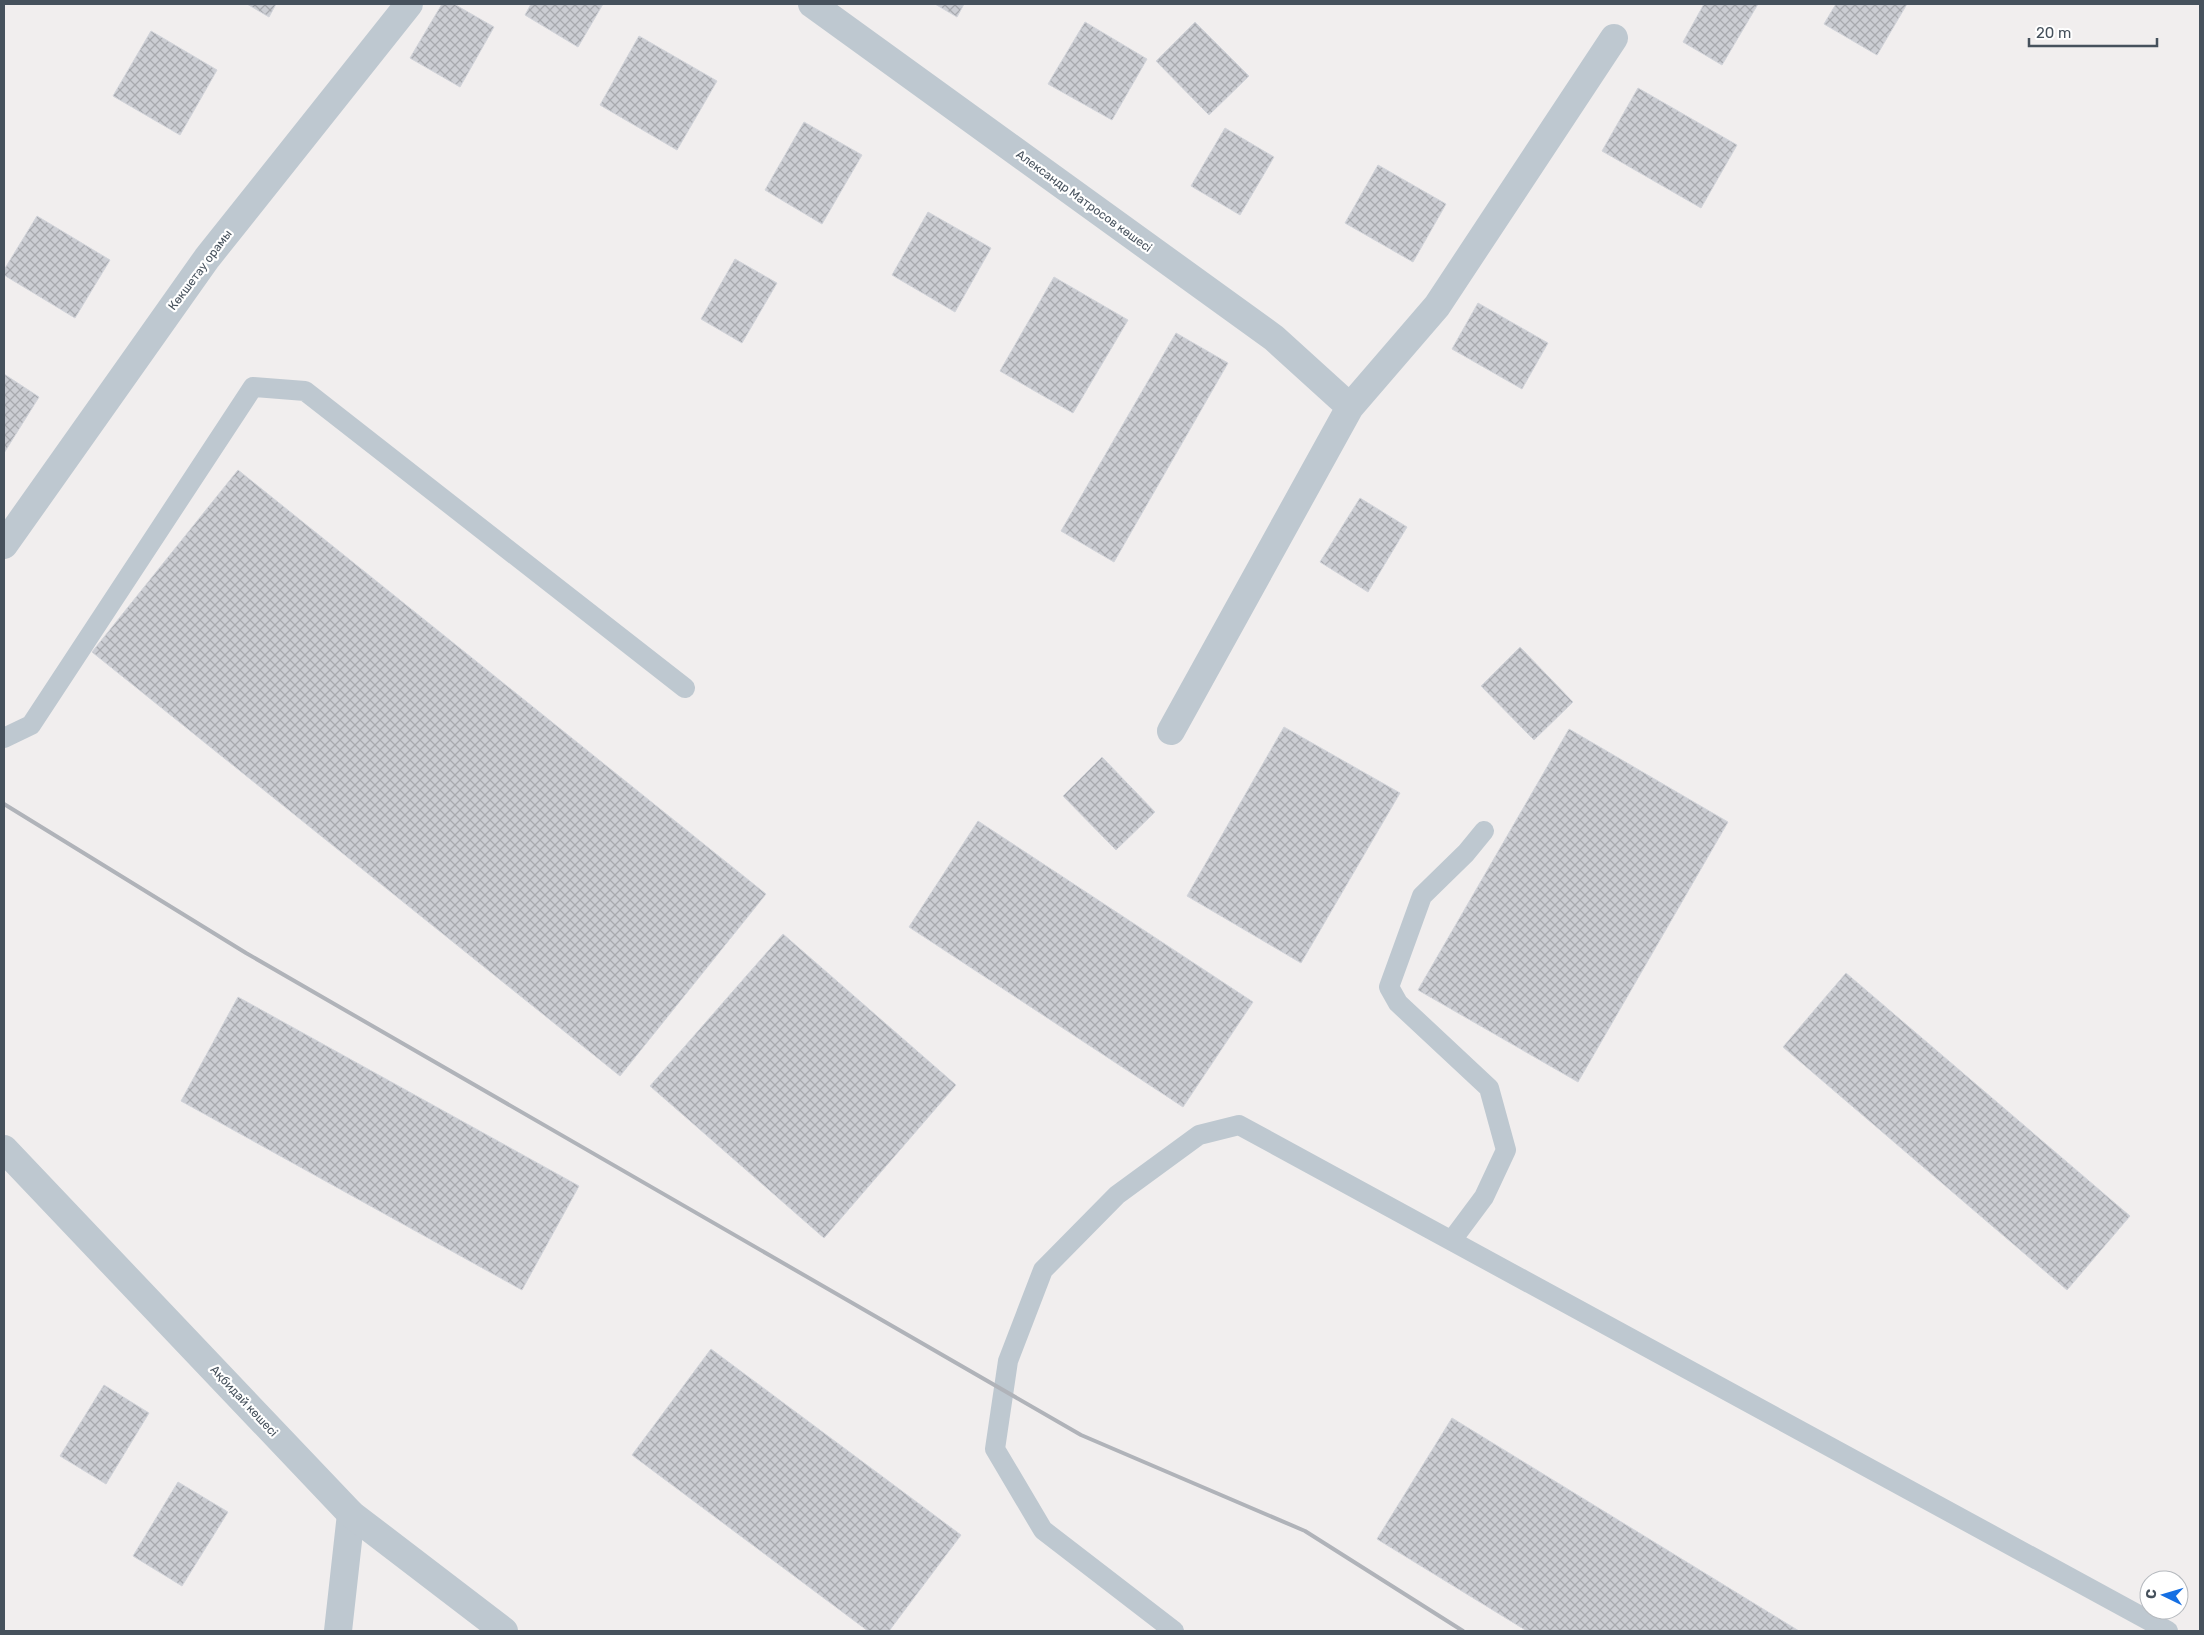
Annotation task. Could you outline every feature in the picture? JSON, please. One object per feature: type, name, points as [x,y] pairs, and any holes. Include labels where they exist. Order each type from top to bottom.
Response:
[{"type":"street","name":"Көкшетау орамы","points":[[4,545],[207,258],[409,4]]},
{"type":"street","name":"Александр Матросов көшесі","points":[[812,4],[1274,338],[1350,407]]},
{"type":"street","points":[[1171,731],[1350,407],[1438,306],[1614,38]]},
{"type":"street","name":"Ақбидай көшесі","points":[[4,1149],[351,1514],[504,1631]]},
{"type":"street","points":[[338,1631],[351,1514]]},
{"type":"lane","points":[[4,738],[31,725],[253,387],[305,391],[685,688]]},
{"type":"lane","points":[[1452,1240],[1484,1197],[1506,1150],[1489,1088],[1398,1003],[1389,987],[1422,896],[1466,853],[1484,831]]},
{"type":"lane","points":[[1174,1631],[1043,1530],[995,1449],[1008,1361],[1043,1270],[1117,1195],[1199,1135],[1240,1124],[2168,1631]]},
{"type":"building","points":[[247,4],[276,4],[269,17]]},
{"type":"building","points":[[442,4],[454,4],[494,27],[460,87],[410,58]]},
{"type":"building","points":[[531,4],[603,4],[578,47],[525,15]]},
{"type":"building","points":[[935,4],[964,4],[957,17]]},
{"type":"building","points":[[1704,4],[1758,4],[1722,65],[1683,42]]},
{"type":"building","points":[[1836,4],[1907,4],[1877,55],[1824,24]]},
{"type":"building","points":[[1085,22],[1147,59],[1112,120],[1048,84]]},
{"type":"building","points":[[1195,22],[1249,76],[1209,115],[1156,61]]},
{"type":"building","points":[[151,31],[217,70],[180,135],[113,96]]},
{"type":"building","points":[[639,36],[717,81],[677,150],[600,105]]},
{"type":"building","points":[[1638,88],[1737,145],[1701,208],[1602,151]]},
{"type":"building","points":[[804,122],[862,155],[822,224],[765,190]]},
{"type":"building","points":[[1225,128],[1274,157],[1240,215],[1191,186]]},
{"type":"building","points":[[1378,165],[1446,204],[1413,262],[1345,223]]},
{"type":"building","points":[[928,212],[991,248],[955,312],[892,275]]},
{"type":"building","points":[[37,216],[110,260],[75,318],[4,275],[4,270]]},
{"type":"building","points":[[735,259],[777,283],[742,343],[701,319]]},
{"type":"building","points":[[1054,277],[1128,320],[1073,413],[1000,371]]},
{"type":"building","points":[[1478,303],[1548,343],[1522,389],[1452,349]]},
{"type":"building","points":[[1176,333],[1228,363],[1114,562],[1061,531]]},
{"type":"building","points":[[4,374],[39,397],[4,453]]},
{"type":"building","points":[[238,470],[766,894],[620,1076],[92,652]]},
{"type":"building","points":[[1360,498],[1407,527],[1368,592],[1320,562]]},
{"type":"building","points":[[1520,647],[1573,702],[1534,740],[1481,686]]},
{"type":"building","points":[[1284,727],[1400,793],[1301,963],[1187,896]]},
{"type":"building","points":[[1569,729],[1728,822],[1578,1082],[1418,990]]},
{"type":"building","points":[[1102,757],[1155,812],[1116,850],[1063,796]]},
{"type":"building","points":[[978,821],[1253,1002],[1183,1107],[909,927]]},
{"type":"building","points":[[783,934],[956,1085],[824,1238],[650,1086]]},
{"type":"building","points":[[1846,973],[2130,1216],[2067,1290],[1783,1047]]},
{"type":"building","points":[[238,997],[579,1186],[522,1290],[181,1101]]},
{"type":"building","points":[[711,1349],[961,1535],[889,1631],[868,1631],[632,1455]]},
{"type":"building","points":[[104,1385],[149,1413],[106,1484],[60,1456]]},
{"type":"building","points":[[1452,1418],[1799,1631],[1527,1631],[1377,1539]]},
{"type":"building","points":[[178,1482],[228,1512],[182,1586],[133,1556]]},
{"type":"railway","points":[[4,804],[246,953],[1081,1435],[1305,1531],[1463,1631]]}]
